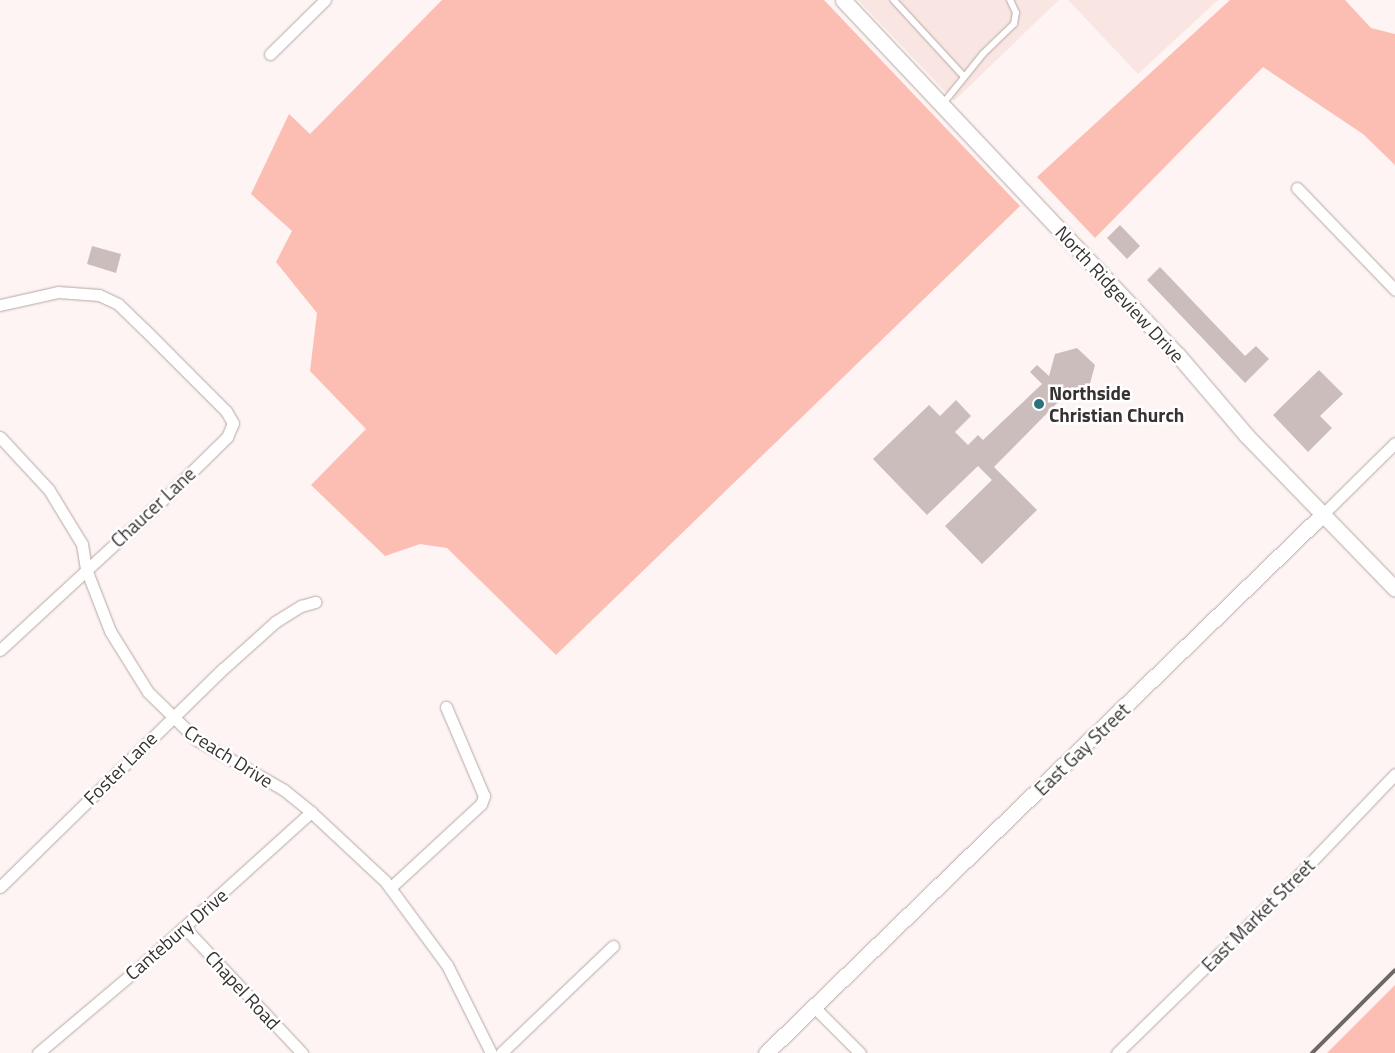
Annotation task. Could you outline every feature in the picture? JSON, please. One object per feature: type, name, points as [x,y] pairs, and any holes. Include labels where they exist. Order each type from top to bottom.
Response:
[{"type":"main road","name":"North Ridgeview Drive","points":[[843,0],[1178,355],[1246,435],[1395,589]]},
{"type":"main road","name":"East Gay Street","points":[[766,1053],[1323,514]]},
{"type":"street","points":[[270,54],[325,0]]},
{"type":"street","points":[[1297,188],[1395,290]]},
{"type":"street","name":"Chaucer Lane","points":[[0,305],[58,292],[99,295],[118,304],[226,411],[233,423],[227,437],[0,650]]},
{"type":"street","name":"Creach Drive","points":[[0,437],[49,490],[82,544],[86,569],[123,654],[148,692],[197,740],[284,790],[312,812],[390,888],[447,964],[490,1053]]},
{"type":"street","name":"East Gay Street","points":[[1323,514],[1395,442]]},
{"type":"street","name":"Foster Lane","points":[[0,887],[172,717],[275,622],[301,606],[315,602]]},
{"type":"street","points":[[390,888],[481,804],[484,796],[446,707]]},
{"type":"street","name":"East Market Street","points":[[1118,1053],[1291,882],[1395,774]]},
{"type":"street","name":"Cantebury Drive","points":[[38,1053],[184,927],[312,812]]},
{"type":"street","name":"Chapel Road","points":[[184,927],[302,1053]]},
{"type":"street","points":[[501,1053],[613,946]]},
{"type":"street","points":[[814,1007],[860,1053]]},
{"type":"lane","points":[[894,0],[964,76]]},
{"type":"lane","points":[[942,105],[964,76],[1014,24],[1016,13],[1010,0]]},
{"type":"shaded area","points":[[442,0],[824,0],[1020,206],[556,655],[447,548],[420,544],[385,556],[311,485],[366,429],[310,371],[317,313],[276,262],[292,231],[251,194],[289,114],[310,134]]},
{"type":"shaded area","points":[[858,0],[1059,0],[954,101]]},
{"type":"shaded area","points":[[1068,0],[1218,0],[1138,74]]},
{"type":"shaded area","points":[[1230,0],[1345,0],[1371,28],[1395,34],[1395,165],[1363,134],[1263,67],[1095,238],[1037,177]]},
{"type":"shaded area","points":[[1395,985],[1395,1053],[1327,1053]]},
{"type":"building","points":[[1120,225],[1140,246],[1127,259],[1107,238]]},
{"type":"building","points":[[92,246],[121,254],[116,273],[87,264]]},
{"type":"building","points":[[1160,267],[1245,356],[1256,346],[1269,359],[1245,383],[1147,280]]},
{"type":"building","points":[[1077,348],[1095,365],[1088,391],[1067,393],[994,467],[1037,510],[982,564],[945,526],[992,480],[978,466],[927,515],[873,459],[929,405],[940,416],[956,400],[971,416],[955,432],[968,445],[978,435],[983,440],[1042,384],[1030,372],[1037,365],[1049,376],[1055,354]]},
{"type":"building","points":[[1319,370],[1343,394],[1320,416],[1332,428],[1308,452],[1273,415]]},
{"type":"railway","points":[[1312,1053],[1395,970]]},
{"type":"place","name":"Northside Christian Church","points":[[1039,404]]}]
